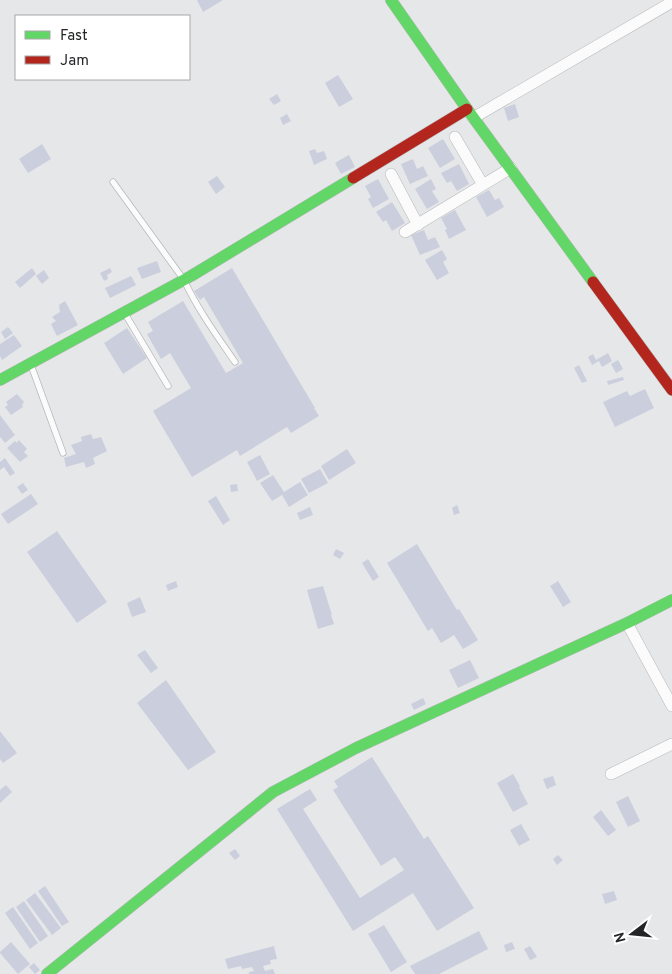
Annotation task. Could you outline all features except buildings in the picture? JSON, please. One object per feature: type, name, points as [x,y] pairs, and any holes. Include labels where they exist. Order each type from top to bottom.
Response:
[{"type":"street","points":[[391,0],[470,113],[672,390]]},
{"type":"street","points":[[0,380],[184,280],[470,113],[672,2]]},
{"type":"street","points":[[455,137],[483,185]]},
{"type":"street","points":[[405,232],[511,168]]},
{"type":"street","points":[[391,174],[418,224]]},
{"type":"street","points":[[47,974],[273,792],[365,744],[627,623],[672,600]]},
{"type":"street","points":[[627,623],[672,706]]},
{"type":"street","points":[[611,774],[672,744]]},
{"type":"lane","points":[[113,182],[184,280],[196,305],[235,362]]},
{"type":"lane","points":[[124,312],[168,386]]},
{"type":"lane","points":[[30,364],[62,453]]},
{"type":"traffic: fast","points":[[391,0],[467,109],[593,282]]},
{"type":"traffic: fast","points":[[0,380],[191,276],[353,178]]},
{"type":"traffic: fast","points":[[47,974],[273,792],[356,748],[627,623],[672,600]]},
{"type":"traffic: jam","points":[[353,178],[467,109]]},
{"type":"traffic: jam","points":[[593,282],[672,390]]}]
